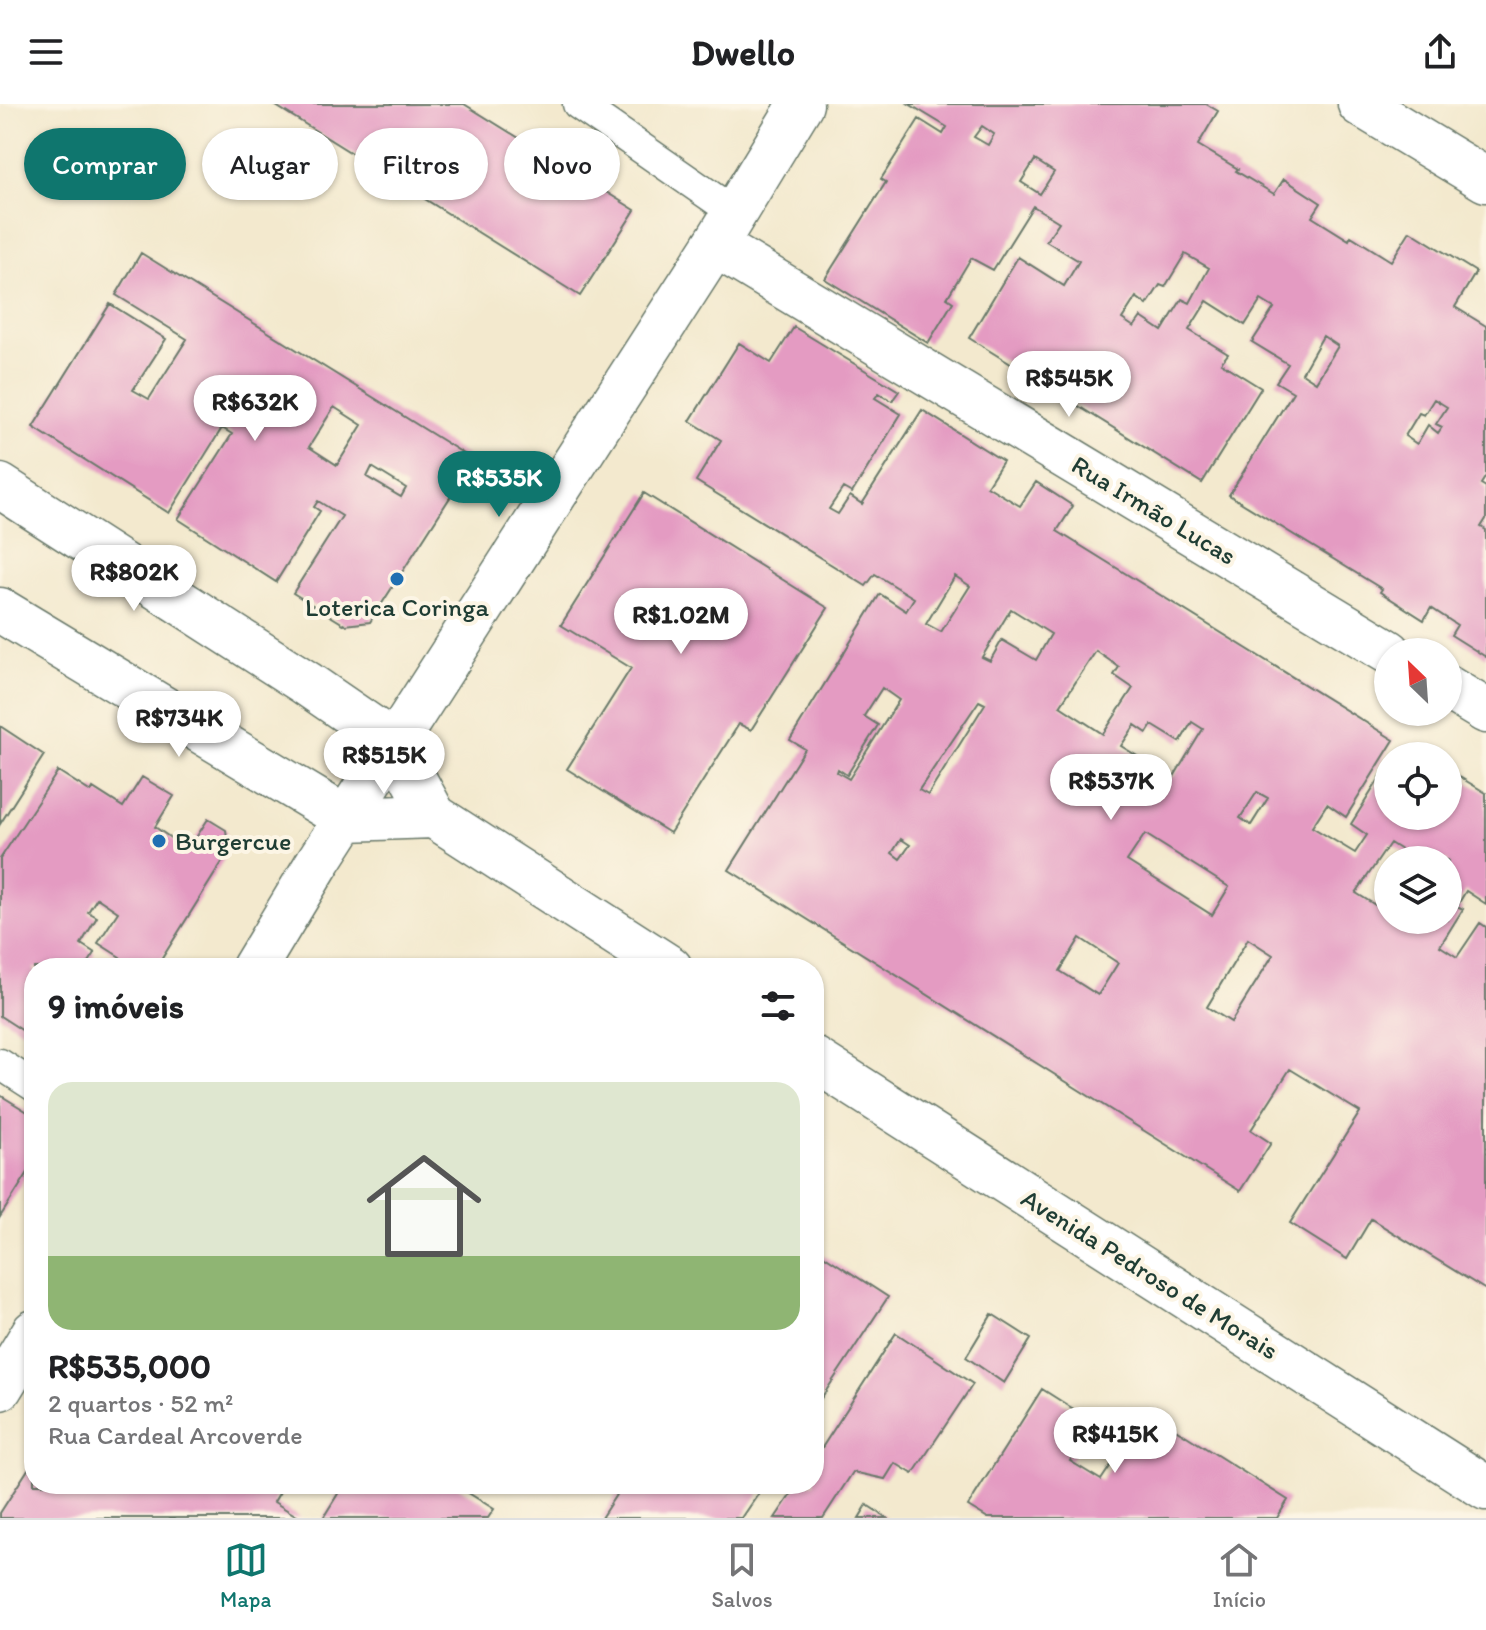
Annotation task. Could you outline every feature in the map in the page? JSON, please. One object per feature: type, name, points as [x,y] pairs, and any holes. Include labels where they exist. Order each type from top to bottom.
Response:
[{"type":"main road","points":[[260,958],[725,229],[801,104]]},
{"type":"main road","points":[[1360,104],[1486,180]]},
{"type":"main road","name":"Rua Irmão Lucas","points":[[725,229],[1374,642]]},
{"type":"main road","points":[[0,486],[306,683],[395,744],[434,816],[654,958]]},
{"type":"main road","points":[[0,610],[347,819],[434,816]]},
{"type":"main road","points":[[1462,696],[1486,711]]},
{"type":"main road","name":"Avenida Pedroso de Morais","points":[[824,1065],[1486,1488]]},
{"type":"main road","points":[[0,1388],[24,1348]]},
{"type":"lane","points":[[578,104],[725,229]]},
{"type":"lane","points":[[0,1064],[24,1080]]},
{"type":"building","points":[[273,104],[464,104],[504,129],[504,200],[619,200],[635,210],[580,296],[426,200],[488,200],[488,128],[354,128],[354,155],[338,145],[338,128],[311,128]]},
{"type":"building","points":[[909,104],[1206,104],[1218,111],[1198,145],[1238,169],[1236,171],[1274,194],[1284,179],[1321,203],[1312,217],[1391,261],[1410,231],[1476,272],[1455,307],[1486,326],[1486,476],[1481,484],[1486,487],[1486,519],[1481,527],[1486,530],[1486,657],[1462,642],[1462,638],[1451,635],[1457,625],[1431,608],[1424,620],[1380,592],[1382,589],[1229,495],[1293,392],[1276,382],[1288,364],[1252,342],[1274,308],[1261,300],[1245,325],[1207,301],[1189,330],[1228,354],[1221,363],[1261,388],[1202,483],[969,338],[1018,257],[1064,286],[1079,261],[1046,241],[1059,222],[1033,206],[993,270],[971,258],[947,298],[953,302],[928,343],[825,279],[886,182],[881,179],[919,119],[943,134],[947,127]],"holes":[[[982,126],[994,134],[988,145],[974,137]],[[1035,160],[1054,172],[1040,194],[1021,182]],[[1185,254],[1209,268],[1190,303],[1182,299],[1162,331],[1141,317],[1134,327],[1122,319],[1136,297],[1147,305],[1160,285],[1165,287]],[[1323,336],[1338,346],[1316,382],[1302,373]],[[1434,399],[1447,407],[1436,424],[1442,427],[1438,433],[1428,425],[1417,444],[1405,436],[1419,413],[1424,415]]]},
{"type":"building","points":[[141,253],[474,460],[370,622],[345,625],[293,593],[342,516],[318,501],[314,507],[320,511],[276,582],[178,519],[232,434],[222,428],[169,513],[33,427],[110,304],[166,339],[133,390],[149,399],[187,339],[116,295]],"holes":[[[334,407],[362,425],[337,465],[309,447]],[[372,467],[406,488],[401,497],[367,477]]]},
{"type":"building","points":[[794,327],[899,391],[892,401],[879,393],[875,398],[901,414],[852,493],[843,488],[829,509],[838,514],[850,496],[862,504],[922,410],[1003,461],[987,486],[1020,506],[1036,482],[1073,506],[1057,531],[1394,740],[1374,742],[1374,772],[1346,817],[1327,804],[1312,827],[1355,853],[1367,835],[1351,824],[1374,787],[1374,830],[1462,830],[1462,778],[1486,793],[1486,904],[1466,891],[1462,898],[1462,846],[1395,846],[1390,843],[1388,846],[1374,846],[1374,867],[1356,893],[1374,904],[1374,934],[1447,934],[1440,946],[1457,957],[1480,923],[1486,927],[1486,1290],[1371,1219],[1347,1259],[1290,1223],[1360,1112],[1290,1069],[1251,1130],[1271,1143],[1240,1191],[729,870],[805,749],[790,740],[880,594],[906,611],[914,598],[875,574],[866,586],[696,481],[721,440],[690,421],[739,343],[771,363]],"holes":[[[955,576],[970,586],[941,632],[926,624]],[[1011,609],[1051,634],[1036,660],[1002,640],[990,661],[982,657]],[[1096,651],[1119,667],[1114,675],[1133,688],[1103,734],[1060,706]],[[882,688],[899,700],[849,779],[837,772],[838,769],[847,775],[878,725],[864,716]],[[979,701],[985,704],[928,795],[919,790]],[[1192,722],[1203,729],[1173,778],[1121,746],[1135,725],[1147,733],[1152,725],[1180,742]],[[1257,792],[1268,798],[1251,825],[1240,818]],[[1145,834],[1229,887],[1212,915],[1127,861]],[[901,839],[910,845],[900,859],[892,853]],[[1080,938],[1118,963],[1098,995],[1060,971]],[[1248,939],[1273,955],[1231,1022],[1207,1007]]]},
{"type":"building","points":[[644,493],[828,608],[751,730],[739,724],[670,833],[567,769],[631,668],[561,625]]},
{"type":"building","points":[[0,726],[44,755],[0,824]]},
{"type":"building","points":[[58,771],[123,807],[142,777],[174,796],[155,827],[188,850],[208,819],[226,830],[229,851],[162,958],[119,958],[98,943],[118,912],[97,898],[88,912],[97,917],[81,944],[95,953],[92,958],[24,958],[24,1032],[0,1016],[0,859]]},
{"type":"building","points":[[0,1095],[24,1110],[24,1179],[0,1217]]},
{"type":"building","points":[[824,1255],[888,1297],[824,1394]]},
{"type":"building","points":[[992,1314],[1031,1339],[1004,1383],[966,1357]]},
{"type":"building","points":[[896,1333],[973,1384],[913,1474],[895,1463],[885,1479],[853,1472],[823,1518],[775,1518],[791,1494],[824,1494],[824,1445]]},
{"type":"building","points":[[1042,1389],[1094,1422],[1070,1461],[1101,1480],[1147,1411],[1288,1500],[1277,1518],[988,1518],[968,1506]]},
{"type":"building","points":[[24,1476],[24,1494],[279,1494],[274,1502],[300,1518],[0,1518],[0,1513]]},
{"type":"building","points":[[338,1494],[470,1494],[494,1509],[488,1518],[323,1518]]},
{"type":"building","points":[[617,1494],[758,1494],[742,1518],[601,1518]]},
{"type":"building","points":[[867,1505],[887,1518],[859,1518]]},
{"type":"place","name":"Loterica Coringa","points":[[397,579]]},
{"type":"place","name":"Burgercue","points":[[159,841]]}]
